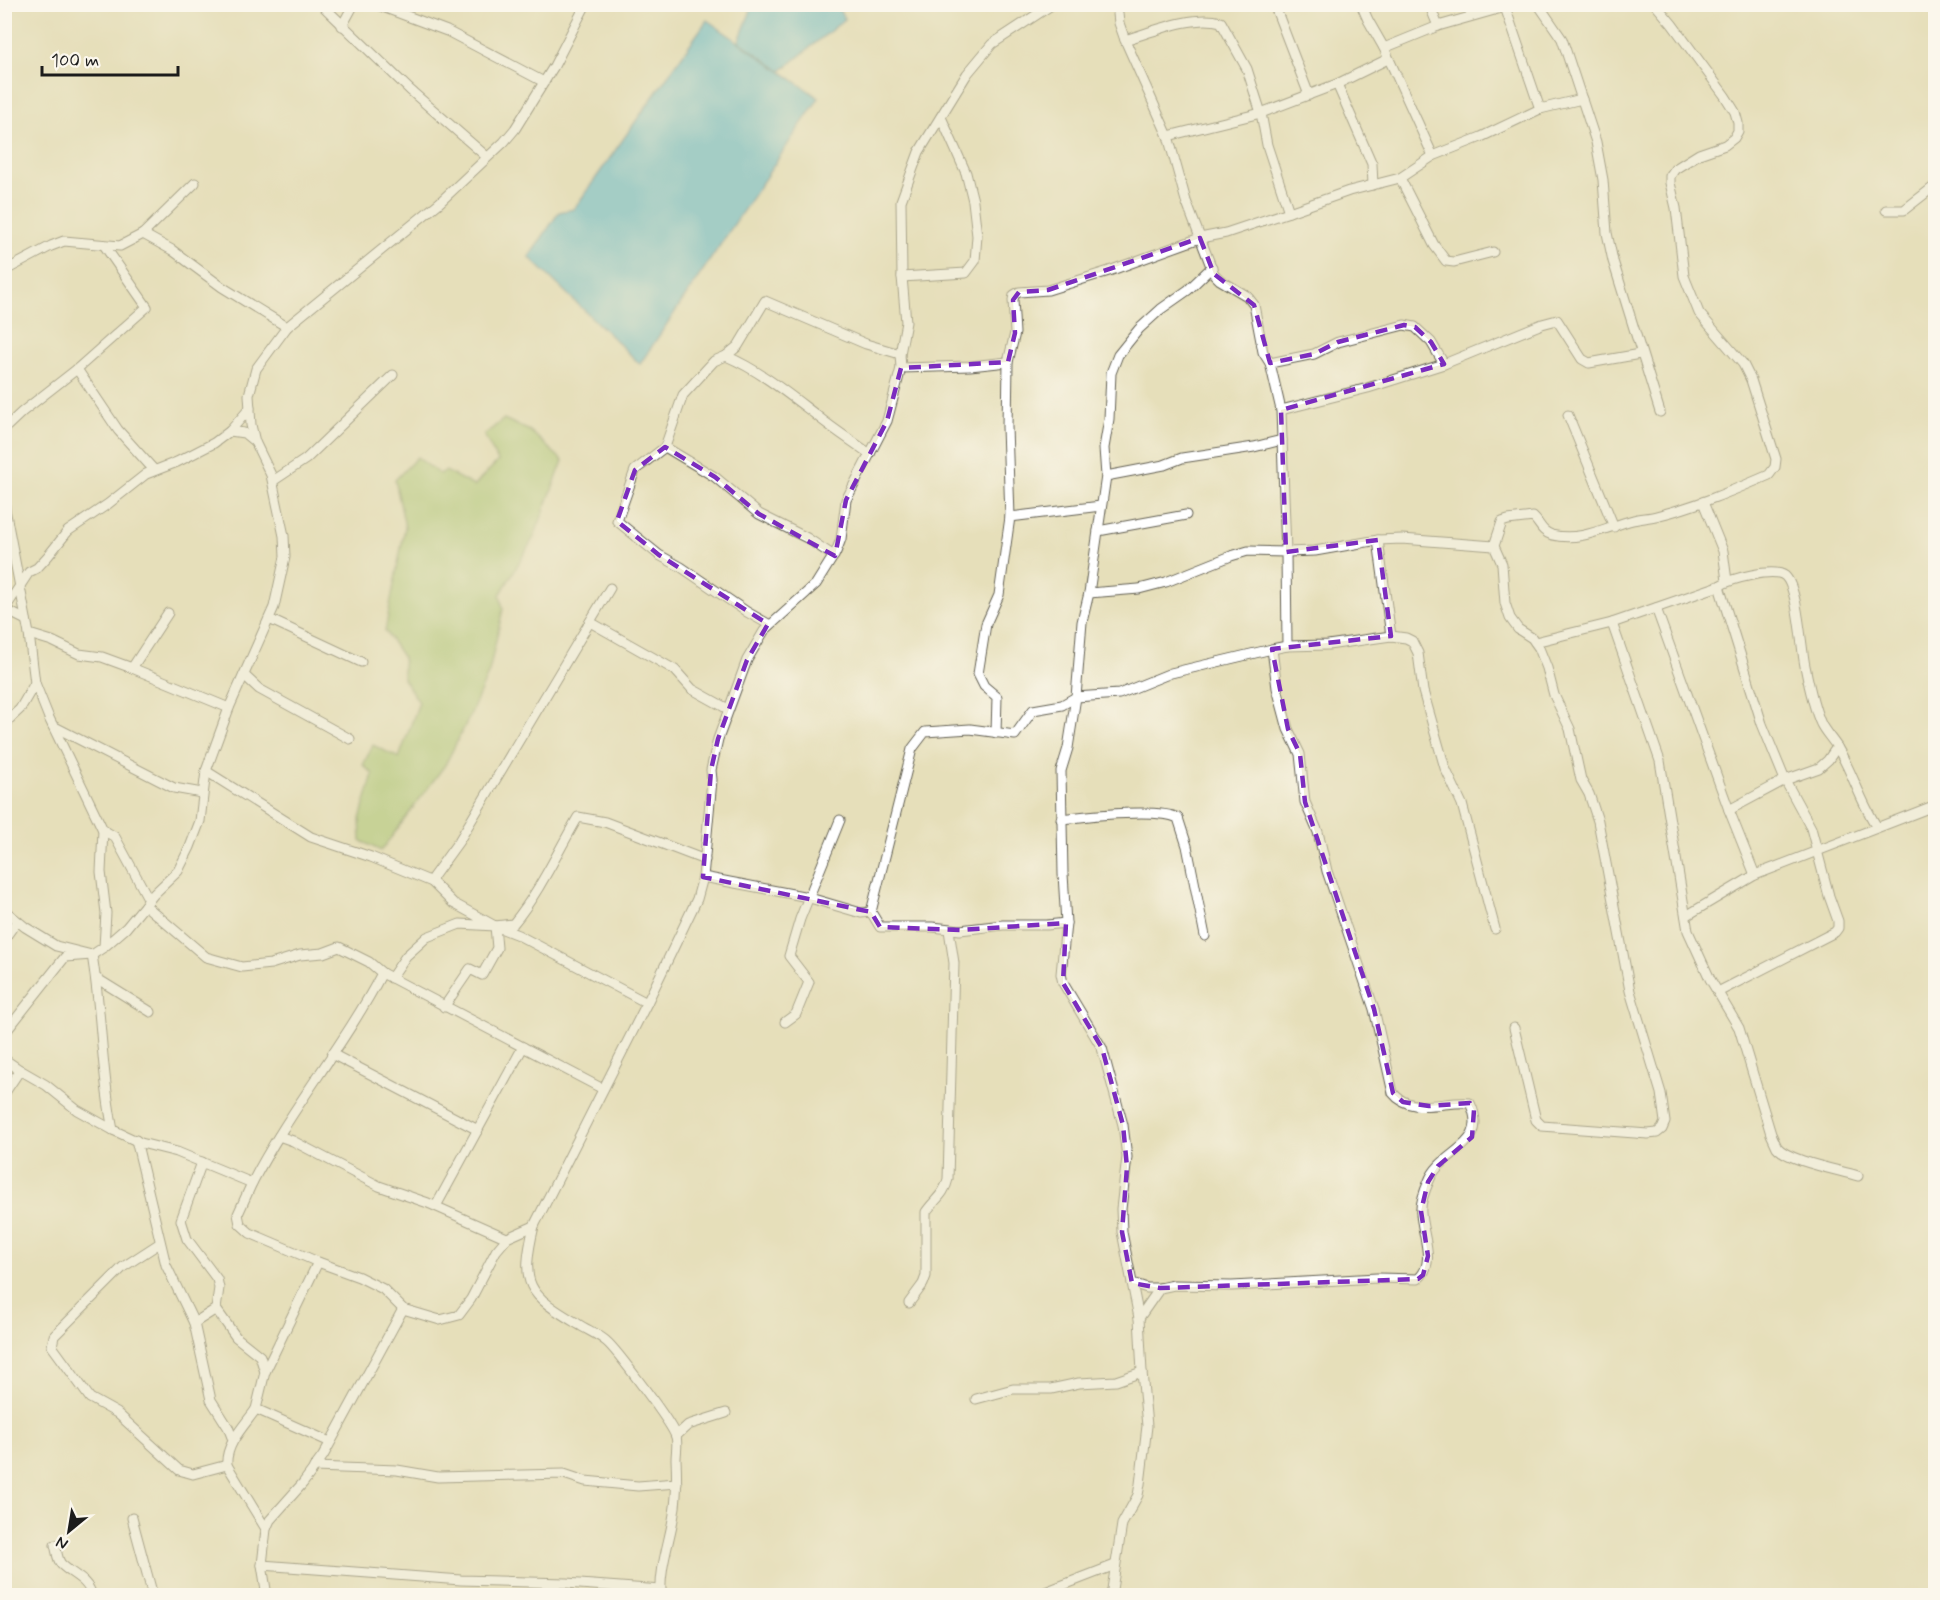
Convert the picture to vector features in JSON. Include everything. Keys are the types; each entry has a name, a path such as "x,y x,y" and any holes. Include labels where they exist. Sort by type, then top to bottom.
{"street":[{"path":"321,4 410,90 488,157"},
{"path":"342,26 354,4"},
{"path":"375,4 447,31 544,82"},
{"path":"4,1034 65,957 92,956 126,928 147,902 178,871 200,822 206,771 229,708 269,619 281,581 285,557 284,536 273,481 255,442 251,425 249,395 256,369 287,327 439,202 515,129 544,82 586,4"},
{"path":"262,1564 461,1580 566,1583 661,1593 675,1513 676,1436 630,1370 606,1341 550,1308 539,1298 530,1283 526,1256 534,1226 697,899 705,860 711,770 728,710 747,660 764,631 816,584 834,556 842,539 846,500 887,421 901,368 900,354 906,322 902,277 901,201 919,152 968,74 992,44 1053,4"},
{"path":"1117,4 1119,23 1125,40 1168,136 1186,201 1214,274 1247,296 1254,305 1263,352 1270,363 1281,410 1287,646"},
{"path":"1274,4 1309,95"},
{"path":"1361,4 1384,48 1433,156"},
{"path":"1429,4 1438,26"},
{"path":"1538,4 1562,39 1596,142 1603,180 1607,232 1613,261 1640,354 1660,412"},
{"path":"1514,1028 1536,1120 1542,1125 1648,1134 1657,1133 1662,1129 1665,1122 1661,1093 1630,991 1598,821 1581,780 1570,729 1554,696 1547,668 1532,638 1518,629 1510,618 1505,603 1502,564 1494,546 1502,522 1533,517 1544,531 1551,535 1570,537 1598,533 1632,520 1656,516 1702,502 1769,475 1775,467 1776,459 1751,380 1743,364 1699,313 1684,276 1676,208 1670,183 1670,176 1675,170 1699,154 1725,145 1734,138 1738,131 1735,112 1691,49 1655,4"},
{"path":"1384,48 1438,26 1507,6 1540,109"},
{"path":"1125,40 1186,22 1214,20 1221,22 1246,69 1289,212"},
{"path":"1168,136 1261,113 1337,84 1388,59"},
{"path":"1337,84 1372,164 1373,185"},
{"path":"996,733 997,696 984,686 978,674 986,624 999,595 1010,516 1007,426 1008,362 1015,333 1014,295 1019,292 1048,290 1200,238 1289,212 1349,190 1400,178 1433,156 1481,137 1540,109 1582,99"},
{"path":"902,277 966,273 975,261 977,236 973,201 966,173 941,117"},
{"path":"1400,178 1434,245 1446,261 1454,262 1493,252"},
{"path":"4,271 51,246 64,242 120,246 143,234 195,183"},
{"path":"1886,210 1904,210 1935,185"},
{"path":"143,234 172,250 222,287 287,327"},
{"path":"4,429 147,307 104,245"},
{"path":"1111,1596 1122,1524 1138,1495 1146,1448 1147,1426 1139,1318 1122,1233 1121,1209 1127,1167 1123,1125 1102,1048 1063,983 1060,974 1066,923 1061,771 1068,748 1077,697 1082,622 1089,593 1106,476 1104,448 1109,419 1111,373 1118,355 1147,320 1188,290 1212,267"},
{"path":"770,626 659,555 617,521 635,470 665,447 683,395 714,361 726,356 738,346 765,301 866,344 900,354"},
{"path":"1281,410 1368,388 1444,364 1557,320 1582,360 1589,363 1640,354"},
{"path":"1270,363 1314,354 1338,342 1404,325 1415,327 1431,342 1444,364"},
{"path":"726,356 744,364 786,391 870,454"},
{"path":"901,368 970,366 1008,362"},
{"path":"77,369 118,430 154,470"},
{"path":"273,481 306,459 393,375"},
{"path":"26,620 5,610 29,572 37,568 68,531 108,504 146,474 177,462 214,443 230,431 250,408"},
{"path":"1568,415 1614,528"},
{"path":"230,431 244,433 255,442"},
{"path":"1106,476 1164,465 1182,458 1254,447 1282,440"},
{"path":"665,447 715,477 759,514 807,538 834,556"},
{"path":"4,493 5,509 29,634 35,683 103,830 101,872 106,913 104,947"},
{"path":"1702,502 1723,551 1723,583 1762,724 1785,780 1811,828 1816,852 1839,921 1835,932 1718,992"},
{"path":"1010,516 1101,506"},
{"path":"1098,531 1186,515"},
{"path":"1089,593 1139,589 1166,582 1248,551 1315,550 1378,540 1402,539 1494,546"},
{"path":"1378,540 1391,636"},
{"path":"1534,642 1612,623 1723,583 1770,573 1782,574 1787,578 1797,608 1805,667 1821,723 1850,770 1864,807 1877,827"},
{"path":"432,882 433,877 459,841 610,588"},
{"path":"1656,608 1755,876"},
{"path":"132,668 168,614"},
{"path":"269,619 360,662"},
{"path":"590,622 675,670 692,689 728,710"},
{"path":"1612,623 1660,761 1688,931 1718,992 1739,1028 1771,1134 1778,1148 1810,1164 1858,1176"},
{"path":"29,634 52,641 79,654 102,657 132,668 229,708"},
{"path":"1066,923 1047,926 1003,925 949,930 932,927 880,927 871,912 912,749 925,732 970,729 1015,735 1033,710 1062,705 1077,697 1119,694 1171,673 1287,646 1328,645 1391,636 1412,641 1418,652 1423,690 1445,768 1462,804 1495,929"},
{"path":"1132,1283 1147,1288 1160,1288 1174,1285 1232,1286 1377,1278 1418,1279 1423,1275 1428,1256 1420,1211 1428,1182 1438,1166 1472,1137 1476,1121 1470,1102 1429,1106 1403,1102 1393,1093 1374,1009 1326,872 1318,832 1305,802 1300,754 1288,729 1277,688 1272,649"},
{"path":"244,675 259,689 350,739"},
{"path":"4,724 20,709 35,683"},
{"path":"53,726 174,789 202,793"},
{"path":"1729,810 1785,780 1819,768 1837,747"},
{"path":"206,771 311,837 371,857 432,882 453,903 647,1003"},
{"path":"1686,916 1755,876 1935,805"},
{"path":"1061,819 1155,813 1178,818 1187,846 1205,936"},
{"path":"534,1226 507,1238 496,1251 471,1299 459,1315 440,1320 403,1309 383,1289 359,1277 250,1233 240,1224 238,1214 252,1183 279,1136 386,975 427,937 460,924 495,926 513,924 543,882 579,817 605,822 705,860"},
{"path":"785,1022 796,1014 809,982 789,956 800,918 840,820"},
{"path":"103,830 115,837 147,902 206,957 242,967 271,964 300,956 323,953 339,947 369,962 386,975 444,1007 603,1089"},
{"path":"703,877 810,898 861,913 871,912"},
{"path":"4,910 56,946 92,956"},
{"path":"4,939 17,921"},
{"path":"444,1007 470,969 482,975 497,948 495,926"},
{"path":"909,1303 926,1276 926,1212 942,1195 948,1179 954,963 949,930"},
{"path":"92,956 105,1062 104,1079 112,1130"},
{"path":"96,978 151,1012"},
{"path":"436,1206 523,1047"},
{"path":"332,1054 478,1130"},
{"path":"4,1059 46,1085 77,1110 112,1130 177,1152 252,1183"},
{"path":"4,1094 20,1070"},
{"path":"279,1136 379,1186 436,1206 507,1238"},
{"path":"136,1140 166,1265 194,1323 211,1400 234,1440"},
{"path":"202,1162 182,1220 187,1239 217,1279 219,1288 216,1309 236,1337 260,1356 265,1372"},
{"path":"160,1243 123,1267 93,1295 54,1336 52,1346 90,1398 124,1418 180,1470 193,1474 227,1465"},
{"path":"266,1529 227,1465 226,1457 234,1440 256,1408 265,1372 318,1262"},
{"path":"1139,1318 1160,1288"},
{"path":"194,1323 216,1309"},
{"path":"267,1596 262,1564 266,1529 270,1520 314,1467 330,1442 403,1309"},
{"path":"976,1399 1013,1389 1051,1389 1079,1383 1116,1381 1142,1372"},
{"path":"256,1408 330,1442"},
{"path":"676,1436 688,1425 726,1413"},
{"path":"314,1467 387,1470 438,1477 564,1474 585,1481 638,1486 677,1483"},
{"path":"132,1518 153,1596"},
{"path":"56,1545 57,1557 61,1564 83,1581 90,1589 92,1596"},
{"path":"1035,1596 1115,1565"}],"highlighted area":[{"path":"1200,238 1214,274 1254,305 1270,363 1314,354 1338,342 1404,325 1415,327 1431,342 1444,364 1281,410 1286,552 1378,540 1391,636 1272,649 1288,729 1300,754 1305,802 1374,1009 1393,1093 1403,1102 1429,1106 1470,1103 1474,1110 1472,1137 1438,1166 1428,1182 1421,1211 1428,1256 1423,1275 1418,1279 1160,1288 1132,1283 1122,1232 1127,1167 1123,1125 1102,1048 1063,983 1066,923 960,930 880,927 871,912 703,877 711,770 718,739 747,660 768,624 659,555 617,521 635,470 665,447 715,477 759,514 835,556 846,500 887,421 901,368 1008,362 1015,333 1013,300 1019,292 1048,290"}],"green space":[{"path":"504,419 530,431 563,461 534,537 500,595 503,609 489,672 468,720 445,765 381,851 361,841 360,819 373,774 363,765 373,745 399,758 419,702 403,679 403,658 385,631 405,527 395,480 417,457 439,474 446,471 474,486 498,461 484,435"}],"water":[{"path":"753,5 836,5 845,19 781,71 739,41"},
{"path":"707,20 819,98 640,364 529,257 559,212 574,209"}]}
